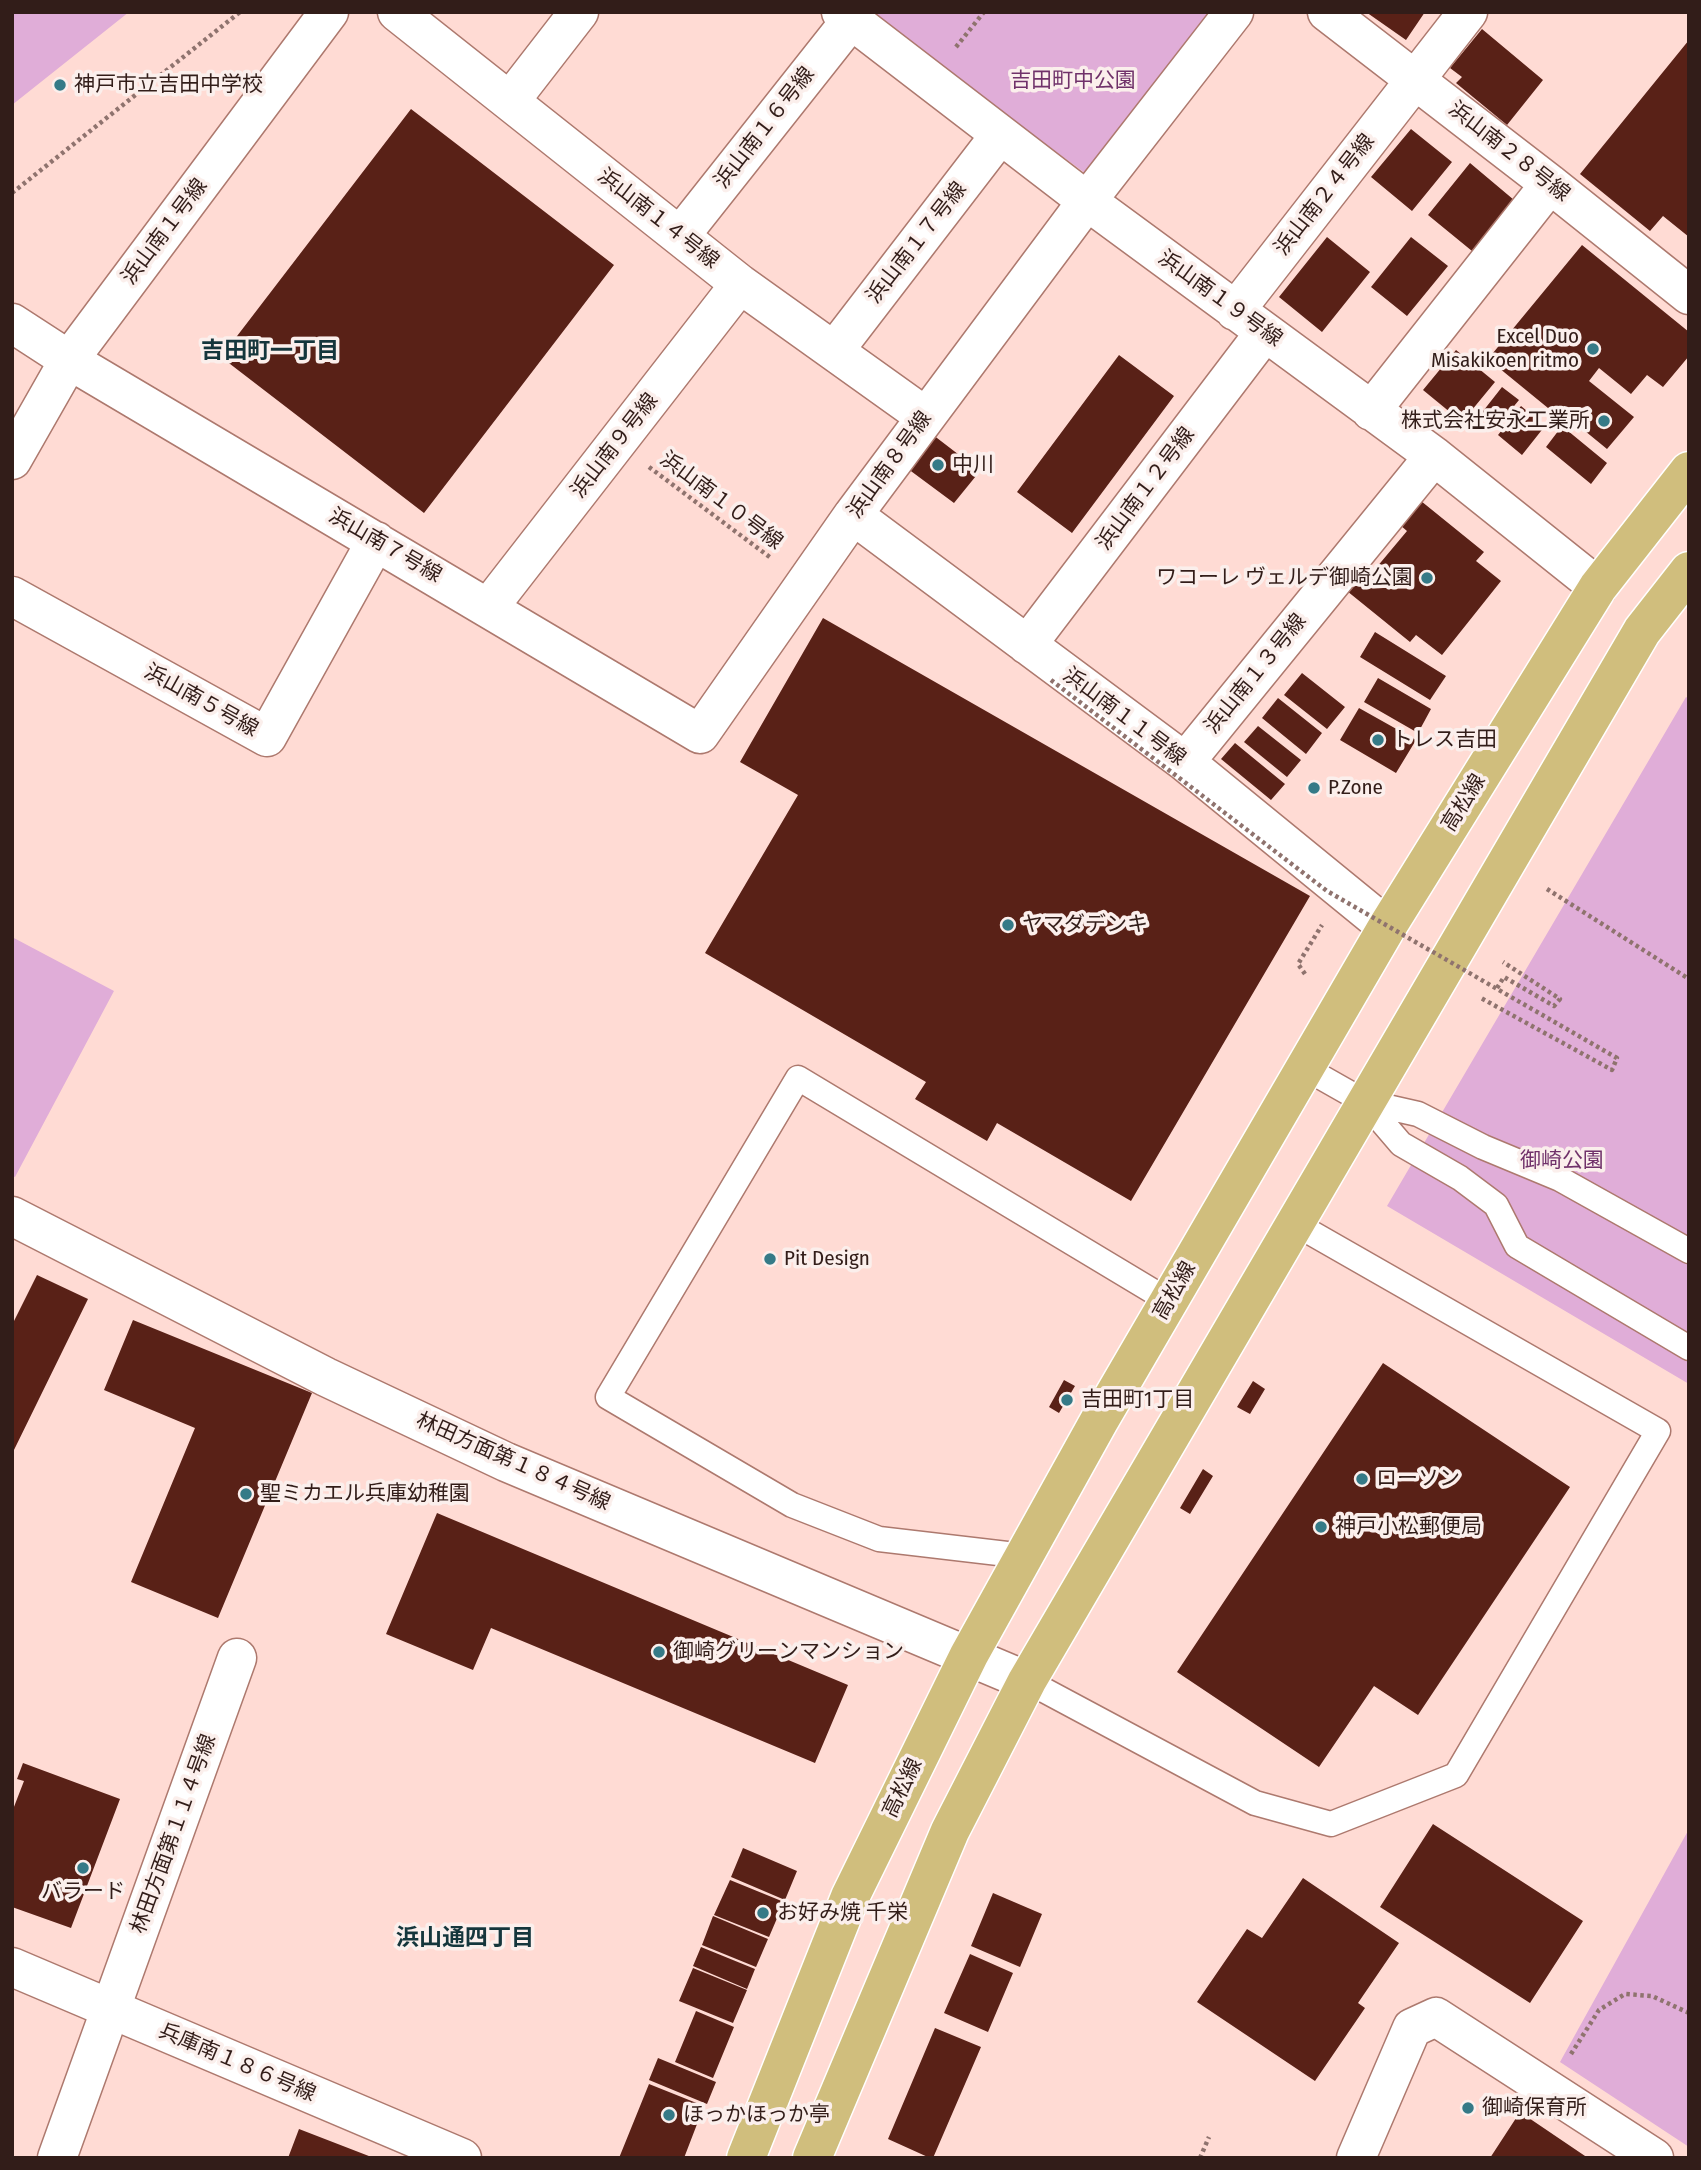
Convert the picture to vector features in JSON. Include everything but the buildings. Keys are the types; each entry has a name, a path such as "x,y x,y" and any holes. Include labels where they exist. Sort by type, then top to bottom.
{"main road":[{"name":"高松線","path":"746,2158 850,1897 969,1655 1024,1556 1387,927 1598,587 1689,471"},
{"path":"812,2158 950,1831 1027,1681 1642,631 1689,571"}],"street":[{"name":"浜山南１号線","path":"12,460 69,360 329,12"},
{"name":"浜山南１４号線","path":"397,12 740,284 926,417"},
{"path":"510,101 579,12"},
{"name":"浜山南８号線","path":"700,734 853,515 1087,201 1234,12"},
{"name":"浜山南２８号線","path":"1327,12 1689,295"},
{"name":"浜山南２４号線","path":"1250,321 1415,80 1468,12"},
{"name":"浜山南１９号線","path":"846,16 1087,201 1434,456 1598,587"},
{"name":"浜山南１６号線","path":"680,236 846,16"},
{"name":"浜山南１７号線","path":"834,351 1000,135"},
{"path":"1371,411 1550,184"},
{"name":"浜山南９号線","path":"489,607 740,284"},
{"name":"浜山南１２号線","path":"1027,645 1250,321"},
{"name":"浜山南７号線","path":"12,323 69,360 700,734"},
{"name":"浜山南１３号線","path":"1185,762 1434,456"},
{"name":"浜山南１１号線","path":"853,515 1185,762 1387,927"},
{"name":"浜山南５号線","path":"12,596 267,737 376,541"},
{"name":"林田方面第１８４号線","path":"12,1216 326,1377 506,1462 1027,1681"},
{"name":"林田方面第１１４号線","path":"57,2158 237,1658"},
{"name":"兵庫南１８６号線","path":"12,1967 462,2158"},
{"path":"1356,2158 1412,2028 1436,2017 1654,2158"}],"lane":[{"path":"1306,1068 1365,1102 1419,1114 1483,1147 1560,1179 1689,1251"},
{"path":"1024,1556 879,1539 792,1505 608,1397 798,1079 1169,1301"},
{"path":"1365,1102 1401,1144 1460,1178 1496,1205 1517,1246 1689,1348"},
{"path":"1027,1681 1255,1803 1331,1824 1444,1780 1456,1774 1658,1431 1294,1223"}],"path":[{"path":"12,193 240,12"},
{"name":"浜山南１０号線","path":"617,443 805,583"},
{"path":"1051,680 1339,897 1617,1058 1612,1070 1481,998"},
{"path":"1547,889 1689,979"},
{"path":"1332,908 1339,897"},
{"path":"1305,974 1298,964 1325,920"},
{"path":"1497,988 1504,977 1555,1006 1560,999 1503,962"},
{"path":"1549,2090 1599,2010 1625,1994 1652,1996 1689,2013"},
{"path":"1200,2158 1209,2137"}],"green space":[{"path":"12,12 129,12 12,105"},
{"name":"吉田町中公園","path":"866,12 1210,12 1089,176"},
{"name":"御崎公園","path":"1686,697 1689,699 1689,1384 1387,1206"},
{"path":"12,937 114,991 15,1177 12,1176"},
{"path":"1689,1829 1689,2147 1560,2062"}],"place":[{"name":"神戸市立吉田中学校","path":"60,85"},
{"name":"Excel Duo Misakikoen ritmo","path":"1593,349"},
{"name":"株式会社安永工業所","path":"1604,421"},
{"name":"中川","path":"938,465"},
{"name":"ワコーレ ヴェルデ御崎公園","path":"1427,578"},
{"name":"トレス吉田","path":"1378,740"},
{"name":"P.Zone","path":"1314,788"},
{"name":"ヤマダデンキ","path":"1008,925"},
{"name":"Pit Design","path":"770,1259"},
{"name":"吉田町1丁目","path":"1067,1400"},
{"name":"ローソン","path":"1362,1479"},
{"name":"聖ミカエル兵庫幼稚園","path":"246,1494"},
{"name":"神戸小松郵便局","path":"1321,1527"},
{"name":"御崎グリーンマンション","path":"659,1652"},
{"name":"バラード","path":"83,1868"},
{"name":"お好み焼 千栄","path":"763,1913"},
{"name":"御崎保育所","path":"1468,2108"},
{"name":"ほっかほっか亭","path":"669,2115"}],"district":[{"name":"吉田町一丁目","path":"270,352"},
{"name":"浜山通四丁目","path":"465,1939"}]}
